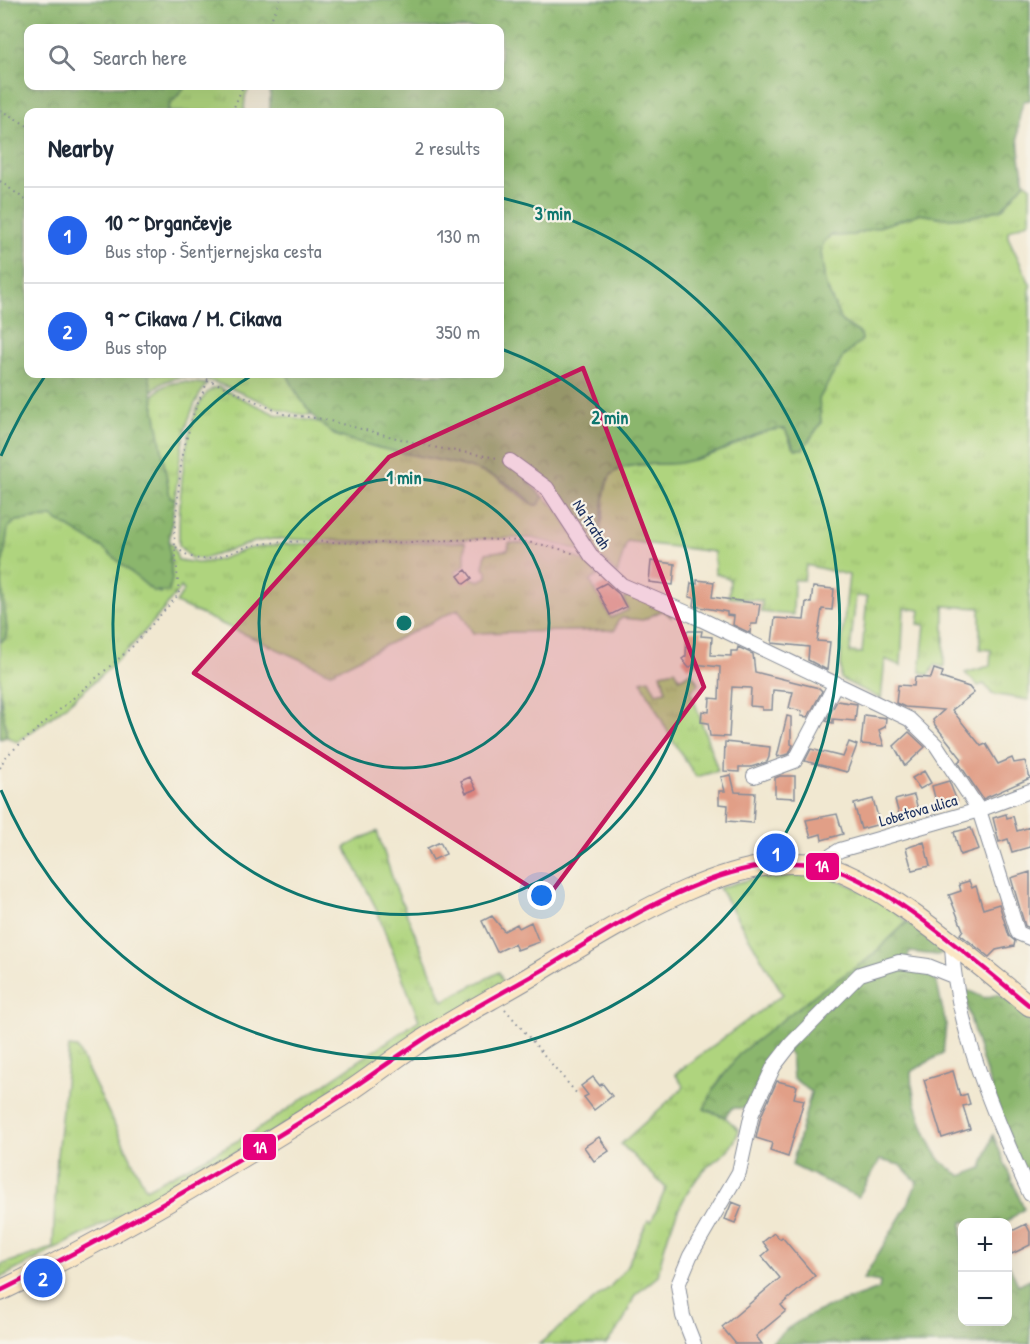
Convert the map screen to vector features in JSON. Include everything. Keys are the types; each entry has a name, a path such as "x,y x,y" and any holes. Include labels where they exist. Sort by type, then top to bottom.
{"main road":[{"path":"0,1292 166,1202 348,1092 417,1043 619,925 694,888 752,869 777,865 816,865 837,870 883,895 1030,1006"}],"street":[{"name":"Na tratah","path":"510,461 547,488 592,557 622,585 836,683 909,720 936,745 979,810 1018,933 1030,938"},
{"path":"754,776 795,761 836,683"},
{"name":"Lobetova ulica","path":"816,865 840,850 979,810 1030,791"},
{"path":"952,945 953,976 979,1065 1012,1155 1030,1194"},
{"path":"694,1344 683,1316 678,1285 690,1256 739,1172 752,1113 774,1066 791,1044 860,974 899,962 928,966 953,976"}],"path":[{"path":"269,24 280,0"},
{"path":"234,108 241,90"},
{"path":"0,110 24,124"},
{"path":"0,181 24,199"},
{"path":"203,378 283,414 322,419 432,447 510,461"},
{"path":"0,768 5,757 131,648 179,594 174,535 182,455 194,412 210,378"},
{"path":"176,547 186,557 199,560 224,556 258,544 283,542 375,543 523,539 550,544 592,557"},
{"path":"497,997 578,1095"}],"highlighted area":[{"path":"583,368 704,687 547,898 194,673 389,457"}],"green space":[{"path":"0,0 1030,0 1030,100 1024,101 1018,131 1019,152 1025,182 1002,209 970,217 946,218 919,214 853,235 830,236 823,243 821,252 825,283 841,321 861,334 862,340 843,357 819,399 821,423 803,449 795,449 785,429 767,431 690,461 635,465 618,470 612,474 606,487 599,542 590,546 550,484 528,482 543,496 539,505 534,505 517,490 498,478 477,470 386,450 338,436 319,423 289,378 504,378 504,108 270,108 270,90 504,90 504,24 24,24 24,90 183,90 168,108 24,108 24,378 150,378 170,497 175,498 169,544 172,579 169,592 153,591 103,548 52,517 16,521 8,528 1,575 7,630 5,639 0,642"},
{"path":"183,90 248,90 244,108 168,107"},
{"path":"1025,182 1030,186 1030,221 1008,231 1008,237 1030,284 1029,700 992,694 984,684 978,686 965,673 990,666 991,650 980,649 980,608 944,606 944,667 935,665 929,675 920,672 925,625 918,624 920,610 904,608 901,666 885,659 881,699 841,679 841,648 849,575 806,565 804,580 794,580 793,615 761,612 762,601 729,597 730,579 715,573 714,552 627,541 617,574 590,546 600,528 607,482 613,473 620,469 628,466 673,463 712,455 767,431 785,429 792,446 809,441 821,423 819,399 843,357 862,340 861,334 841,321 825,283 821,252 823,243 830,236 853,235 919,214 946,218 970,217 1002,209","holes":["856,596 867,597 862,653 850,652"]},
{"path":"149,378 181,378 167,381 151,393"},
{"path":"193,378 289,378 313,415 294,413 272,406 206,380"},
{"path":"183,382 207,384 187,424 175,498 170,498 152,398 158,390 165,386"},
{"path":"218,387 275,414 319,422 334,435 379,448 466,466 497,478 534,505 539,505 543,496 558,510 583,551 532,538 366,541 273,539 254,542 203,559 191,558 179,546 181,484 185,458 197,410 206,395"},
{"path":"52,517 103,548 153,591 161,593 169,544 172,543 178,560 198,563 218,560 247,549 283,544 465,542 465,565 455,572 463,583 469,577 479,581 487,577 487,571 483,567 486,553 508,550 509,543 521,543 558,549 580,559 590,567 598,576 590,581 611,618 628,610 624,599 635,593 670,609 671,617 663,610 643,620 622,618 617,622 615,630 473,633 458,609 330,673 176,603 184,590 181,587 145,631 105,671 40,726 17,742 7,737 0,693 0,642 5,639 7,630 1,575 8,528 16,521"},
{"path":"675,670 680,679 691,672 699,684 691,691 718,771 696,777 674,743 641,681 649,679 656,693 666,691 661,673"},
{"path":"0,693 7,737 0,739"},
{"path":"377,831 395,886 443,1001 499,972 503,983 281,1127 189,1179 0,1278 0,1265 53,1248 57,1155 69,1047 77,1048 146,1189 254,1132 419,1020 375,906 345,847"},
{"path":"793,872 825,877 854,887 881,902 907,922 868,959 817,993 740,1053 715,1087 704,1109 725,1117 739,1130 726,1152 703,1170 690,1188 672,1224 658,1276 635,1295 622,1324 606,1344 539,1344 610,1287 626,1268 666,1188 621,1144 684,1087 675,1074 783,994 719,888 769,874"},
{"path":"907,922 943,945 944,952 937,955 909,952 906,964 934,970 946,1025 943,1053 911,1072 916,1104 934,1150 941,1161 961,1176 982,1168 993,1135 1024,1209 1012,1218 958,1218 958,1326 1012,1326 1012,1271 1018,1285 1030,1279 1030,1344 770,1344 807,1317 835,1304 879,1289 880,1282 863,1279 908,1204 917,1182 900,1165 880,1160 858,1197 792,1165 811,1092 793,1078 791,1055 782,1047 770,1060 749,1108 732,1108 725,1117 704,1109 715,1087 740,1053 817,993 868,959"},
{"path":"969,991 985,998 998,994 1011,1000 1030,1014 1030,1187 984,1067 964,992"}],"building":[{"path":"651,561 675,564 673,585 649,582"},
{"path":"466,570 472,578 464,584 458,576"},
{"path":"697,580 714,582 712,597 760,604 757,624 751,624 750,633 733,625 734,616 727,615 727,612 694,606 695,598 689,597 691,583 697,584"},
{"path":"606,583 619,594 626,607 610,615 596,588"},
{"path":"813,587 834,589 832,610 822,609 817,641 830,642 827,670 808,660 809,647 772,643 775,618 804,620 806,602 811,603"},
{"path":"687,631 702,631 701,636 712,637 711,655 731,656 731,651 737,651 738,647 753,654 755,672 819,688 822,691 808,717 801,716 802,711 789,708 793,692 773,690 772,710 762,710 762,707 750,706 751,688 732,687 729,737 710,736 708,723 701,722 702,711 709,712 710,698 719,699 720,667 694,664 689,668 682,659 686,656"},
{"path":"934,669 943,672 941,678 969,687 974,693 952,710 981,746 986,744 998,764 1012,758 1014,763 1025,761 1030,778 983,799 958,762 962,759 935,725 933,720 944,710 905,707 896,703 898,685 914,686 915,677 931,678"},
{"path":"837,701 857,704 855,721 833,719 833,723 826,721"},
{"path":"864,715 886,718 885,727 879,730 884,746 861,744"},
{"path":"787,716 791,717 791,744 793,745 789,754 777,757"},
{"path":"909,732 925,747 905,766 894,746"},
{"path":"725,742 770,747 767,762 751,767 739,767 739,772 724,771"},
{"path":"849,742 857,745 847,772 805,761 811,749 843,757"},
{"path":"924,771 931,783 920,789 912,778"},
{"path":"731,775 735,792 755,793 753,823 727,821 728,805 719,804 719,791 725,791 721,777"},
{"path":"795,776 795,798 775,797 775,778"},
{"path":"470,777 476,789 466,793 461,781"},
{"path":"949,781 957,801 938,810 932,786"},
{"path":"914,795 919,813 900,818 895,800"},
{"path":"873,799 880,824 861,829 854,804"},
{"path":"837,814 843,834 822,840 821,834 811,837 806,820"},
{"path":"1006,814 1007,818 1013,816 1017,831 1030,827 1030,847 1012,852 1008,839 999,842 993,818"},
{"path":"971,828 979,849 960,855 954,832"},
{"path":"440,842 446,854 433,860 427,848"},
{"path":"924,842 930,866 912,870 906,848"},
{"path":"1030,872 1030,928 1025,926 1011,878"},
{"path":"969,881 972,888 976,886 983,909 999,904 1009,936 1015,941 1014,946 996,950 989,957 960,934 963,930 949,895 961,891 959,884"},
{"path":"492,916 504,931 517,924 519,928 531,922 539,942 517,950 514,944 497,952 482,921"},
{"path":"953,1071 960,1096 967,1094 970,1104 963,1106 970,1129 942,1138 924,1080"},
{"path":"593,1077 600,1086 602,1083 612,1096 594,1110 584,1097 588,1095 581,1086"},
{"path":"777,1081 797,1086 794,1098 804,1100 788,1157 770,1151 772,1143 756,1138 761,1116"},
{"path":"599,1137 609,1151 594,1161 584,1147"},
{"path":"732,1202 742,1206 735,1223 725,1219"},
{"path":"1026,1224 1030,1232 1030,1245 1012,1254 1012,1231"},
{"path":"774,1233 780,1239 782,1237 815,1276 781,1305 786,1311 756,1336 762,1344 736,1344 722,1327 780,1278 762,1256 769,1250 763,1242"}],"transit line":[{"name":"1A","path":"0,1291 117,1230 232,1164 323,1108 444,1026 639,912 711,879 747,869 783,863 818,865 871,886 929,924 1030,1006"}],"place":[{"name":"10 ~ Drgančevje","path":"776,853"},
{"name":"9 ~ Cikava / M. Cikava","path":"43,1278"}]}
